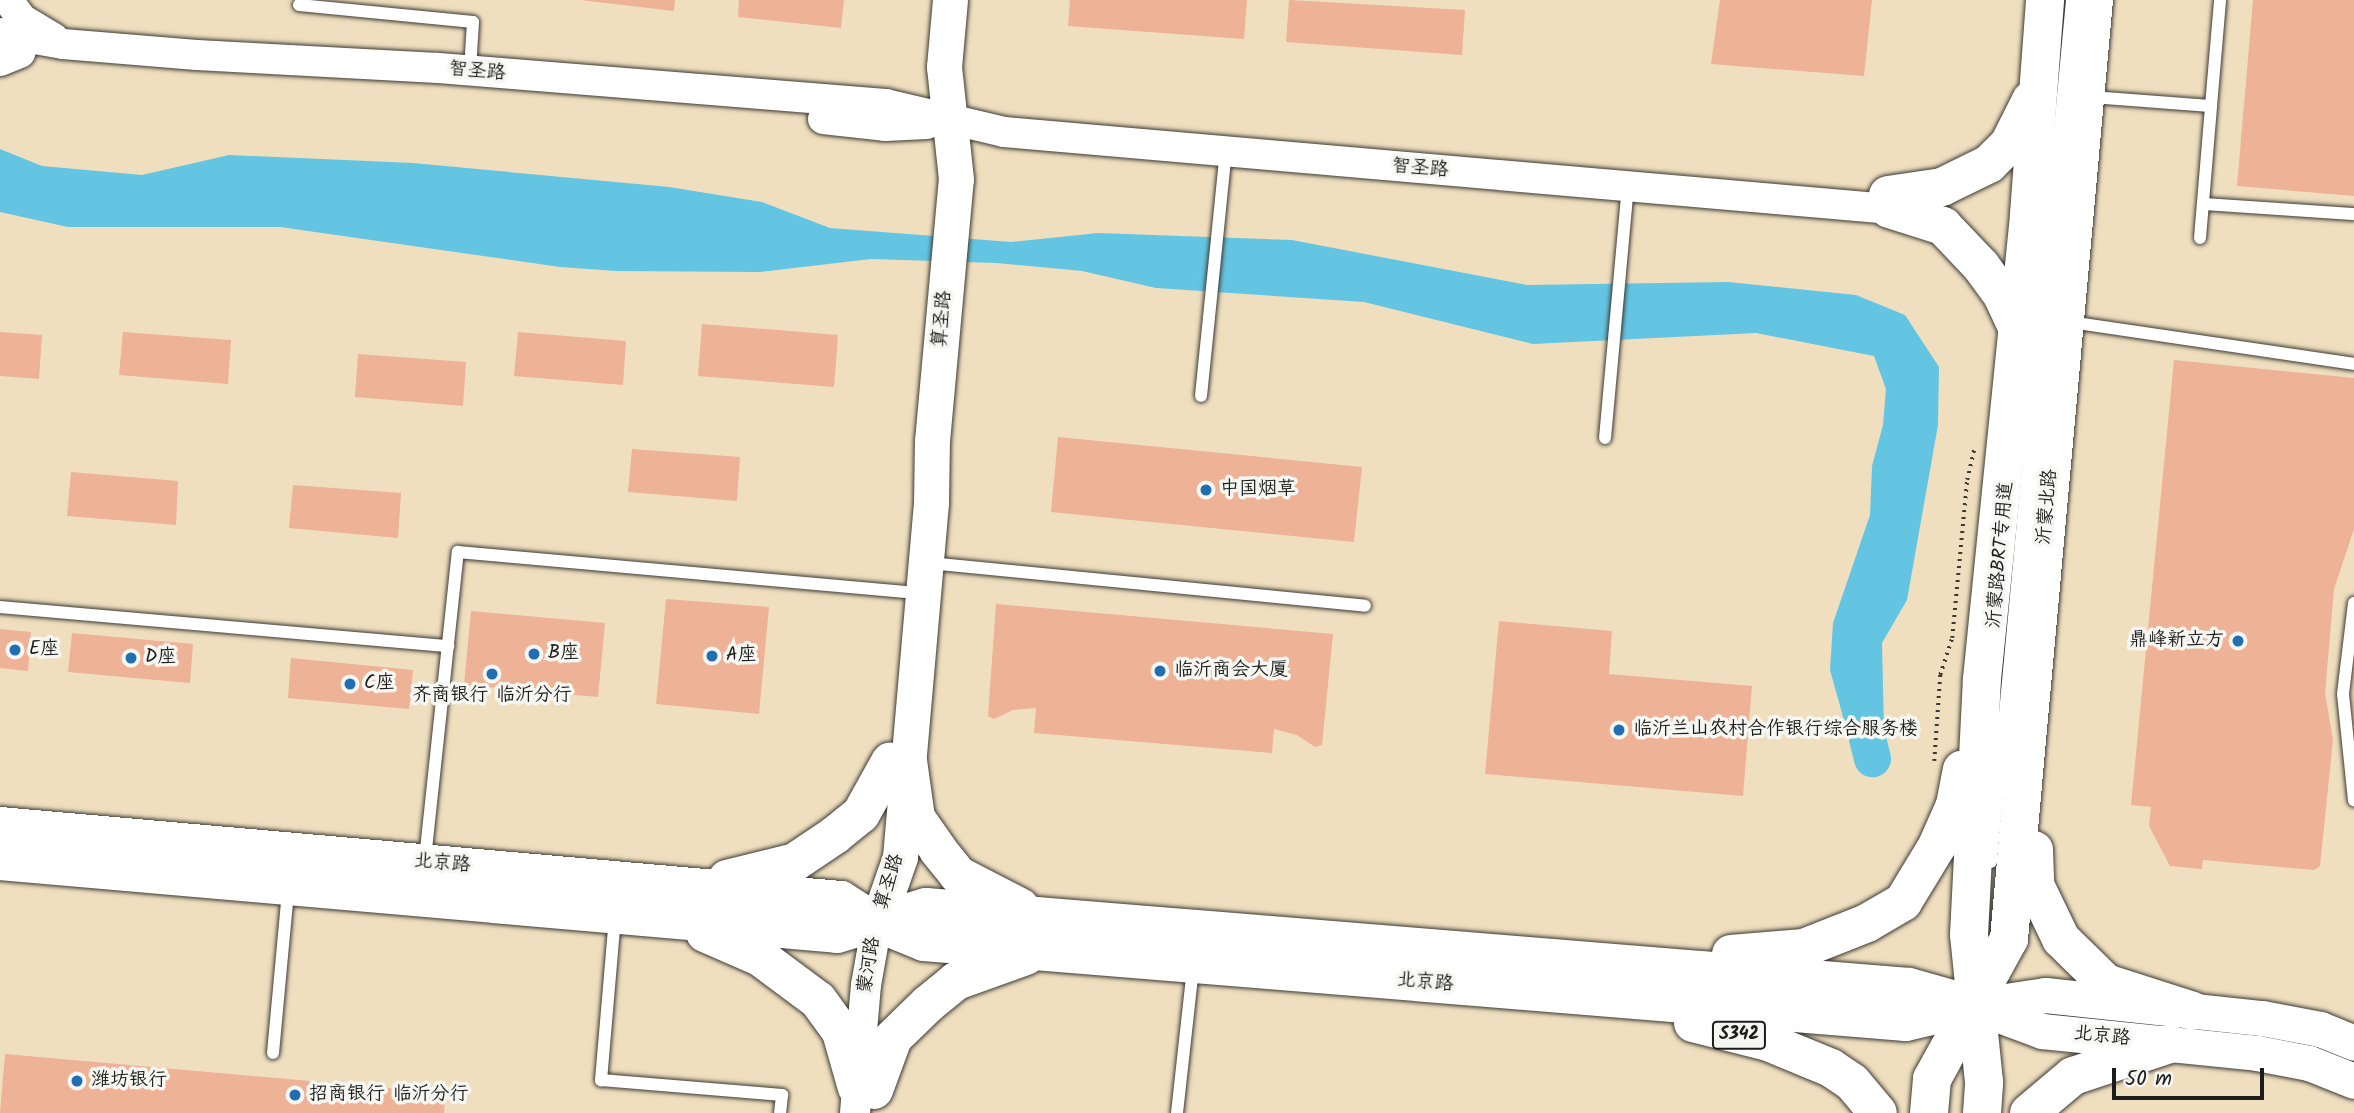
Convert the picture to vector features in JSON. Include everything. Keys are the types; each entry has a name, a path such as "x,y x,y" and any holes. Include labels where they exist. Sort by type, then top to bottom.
{"main road":[{"name":"算圣路","path":"950,0 944,67 951,123"},
{"name":"算圣路","path":"899,762 905,592 943,217 937,176 963,69 968,0"},
{"path":"1982,1113 1984,1082 1969,935 1982,679 2018,329 2045,0"},
{"name":"沂蒙北路","path":"1929,1113 1932,1079 1975,1006 2009,939 2094,0"},
{"path":"1889,202 1942,187 1989,164 2009,144 2038,86"},
{"path":"1889,202 1943,226 1982,266 2003,295 2018,329"},
{"name":"算圣路","path":"877,923 926,563 937,282"},
{"path":"1615,963 1804,948 1867,923 1902,902 1918,882 1955,805 1982,679"},
{"path":"2031,712 2035,885 2049,922 2106,983 2193,1011"},
{"path":"677,903 795,862 861,814 899,762"},
{"path":"864,1101 893,1038 928,1004 956,981 1039,934 958,875 916,818 899,762"},
{"name":"北京路","path":"0,826 425,863 677,903"},
{"name":"北京路","path":"0,861 615,915 677,903 841,900 877,923 926,907 1039,934 1194,964 1906,1022 1975,1006 2045,995 2262,1017 2320,1029 2354,1043"},
{"path":"677,903 760,957 818,1000 841,1032 864,1101"},
{"name":"北京路","path":"1039,934 1615,963 1909,987 1975,1006 2042,1031 2257,1052 2309,1063 2354,1081"},
{"name":"S342","path":"1579,995 1768,1042 1852,1082 1878,1113"},
{"path":"2029,1113 2073,1076 2170,1044"}],"street":[{"path":"8,0 22,19 63,44"},
{"name":"智圣路","path":"5,49 63,44 470,71 886,104 951,123 1004,132 1628,187 1889,202"},
{"name":"智圣路","path":"5,49 498,87 885,126 1041,120 1889,202"},
{"name":"蒙河路","path":"864,1101 866,985 877,923"}],"lane":[{"name":"沂蒙路BRT专用道","path":"1989,883 2072,0"},
{"path":"2200,238 2220,0"},
{"path":"299,5 472,22 470,71"},
{"path":"2086,97 2211,106"},
{"path":"1201,396 1226,151"},
{"path":"1605,438 1628,187"},
{"path":"2203,204 2354,214"},
{"path":"2066,321 2354,364"},
{"path":"425,863 458,552 905,592"},
{"path":"926,563 1365,606"},
{"path":"2354,603 2343,694 2354,800"},
{"path":"0,607 448,646"},
{"path":"273,1053 288,886"},
{"path":"615,915 601,1080 782,1094 780,1113"},
{"path":"1968,1113 1975,1006 1984,937"},
{"path":"1177,1113 1194,964"}],"water":[{"path":"0,149 42,166 142,175 229,155 413,163 669,187 762,202 830,228 1011,242 1098,233 1292,240 1527,285 1728,282 1856,295 1905,315 1939,367 1938,425 1907,600 1882,643 1884,729 1871,751 1854,738 1846,727 1830,670 1833,623 1870,515 1872,466 1883,425 1886,389 1874,356 1756,333 1533,344 1364,302 1156,288 1082,271 996,263 871,259 760,272 616,271 560,267 280,227 68,227 0,212"}],"building":[{"path":"580,0 675,0 674,11"},
{"path":"739,0 844,0 841,28 738,17"},
{"path":"1070,0 1247,0 1244,39 1068,26"},
{"path":"1289,0 1465,10 1462,55 1286,42"},
{"path":"1720,0 1872,0 1864,76 1711,64"},
{"path":"2253,0 2354,0 2354,196 2237,186"},
{"path":"702,324 838,335 834,387 698,376"},
{"path":"0,332 42,335 39,379 0,376"},
{"path":"123,332 231,340 228,384 119,375"},
{"path":"518,332 626,341 623,385 514,376"},
{"path":"358,354 466,362 463,406 355,397"},
{"name":"鼎峰新立方","path":"2174,360 2354,378 2354,529 2334,589 2325,693 2333,740 2320,866 2314,870 2203,860 2202,869 2170,866 2149,826 2151,807 2131,805"},
{"name":"中国烟草","path":"1058,437 1362,467 1354,542 1051,512"},
{"path":"632,449 740,457 737,501 628,492"},
{"path":"71,472 178,481 176,525 67,516"},
{"path":"293,485 401,493 398,538 289,528"},
{"name":"A座","path":"666,599 769,607 759,714 656,704"},
{"name":"临沂商会大厦","path":"996,604 1333,634 1322,745 1315,747 1297,735 1274,729 1272,753 1034,733 1036,708 1013,710 994,719 988,716"},
{"name":"B座","path":"471,611 605,623 598,697 464,685"},
{"name":"临沂兰山农村合作银行综合服务楼","path":"1499,621 1612,631 1609,674 1752,686 1743,796 1485,774"},
{"name":"E座","path":"0,629 31,632 28,671 0,668"},
{"name":"D座","path":"72,633 193,644 190,683 68,672"},
{"name":"C座","path":"291,658 413,670 409,709 288,698"},
{"path":"5,1054 445,1093 444,1113 0,1113"}],"waterway":[{"path":"1858,702 1872,758"}],"place":[{"name":"中国烟草","path":"1206,490"},
{"name":"鼎峰新立方","path":"2238,641"},
{"name":"E座","path":"15,650"},
{"name":"B座","path":"534,654"},
{"name":"A座","path":"712,656"},
{"name":"D座","path":"131,658"},
{"name":"临沂商会大厦","path":"1160,671"},
{"name":"齐商银行 临沂分行","path":"492,674"},
{"name":"C座","path":"350,684"},
{"name":"临沂兰山农村合作银行综合服务楼","path":"1619,730"},
{"name":"潍坊银行","path":"77,1081"},
{"name":"招商银行 临沂分行","path":"295,1095"}]}
